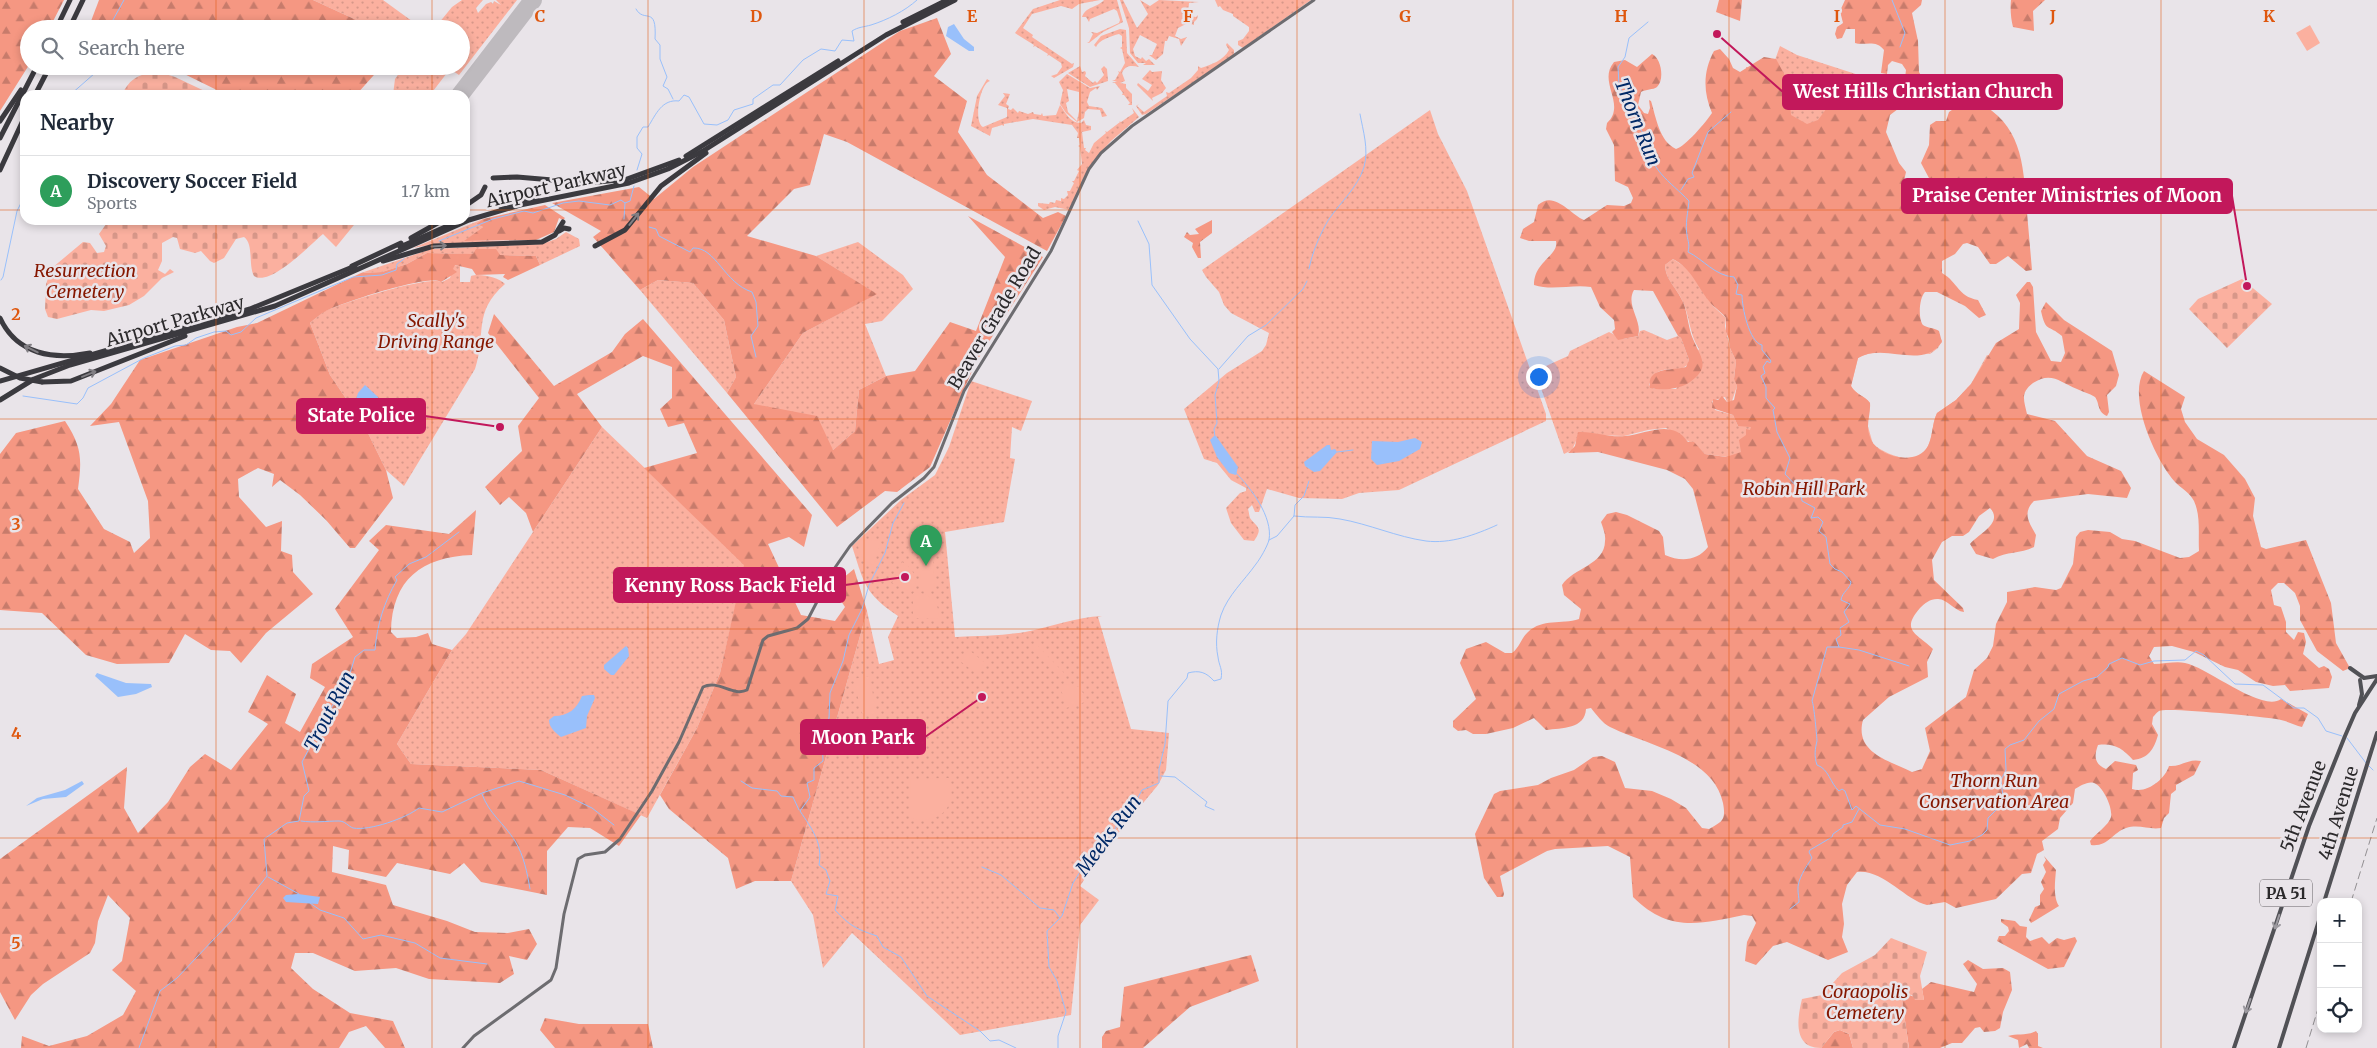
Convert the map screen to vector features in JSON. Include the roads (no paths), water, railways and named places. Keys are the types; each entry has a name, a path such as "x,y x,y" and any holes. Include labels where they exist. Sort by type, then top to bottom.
{"highway":[{"path":"60,20 70,0"},
{"path":"73,20 83,0"},
{"name":"Airport Parkway","path":"470,217 512,204 608,185 638,176 685,157 875,38 947,0"},
{"name":"Airport Parkway","path":"470,222 488,214 603,189 651,176 686,160 745,125 886,34 956,0"},
{"path":"20,90 30,75"},
{"path":"24,90 32,75"},
{"path":"38,90 46,75"},
{"path":"0,121 20,90"},
{"path":"0,138 20,98"},
{"path":"595,246 625,230 652,196 670,178 745,125"},
{"path":"0,170 20,127"},
{"path":"492,178 518,177 588,183 638,176"},
{"path":"470,203 481,195 485,187"},
{"path":"559,231 563,222"},
{"path":"305,288 416,236 435,225"},
{"name":"Airport Parkway","path":"0,382 250,309 305,288 450,225"},
{"name":"Airport Parkway","path":"0,400 34,379 70,365 257,312 462,225"},
{"path":"343,276 425,247 539,242 548,240 564,228 569,229"},
{"path":"600,253 602,243"},
{"path":"0,368 20,378 60,383 76,379 172,340 257,312"},
{"path":"0,318 16,340 30,349 46,355 83,354 164,334"}],"main road":[{"name":"Beaver Grade Road","path":"463,1048 474,1036 551,980 556,968 564,914 578,859 586,855 605,852 620,839 652,792 679,742 703,687 712,684 741,692 747,690 763,640 768,636 797,628 808,619 834,569 850,546 892,503 924,478 934,467 964,391 1048,256 1066,223 1090,169 1101,153 1132,126 1314,0"},
{"path":"2350,668 2364,678 2377,677"},
{"name":"5th Avenue","path":"2234,1048 2309,826 2355,713 2377,677"},
{"path":"2355,713 2362,694 2360,680"},
{"name":"4th Avenue","path":"2325,898 2377,733"},
{"name":"PA 51","path":"2279,1048 2317,927"}],"water":[{"path":"954,24 964,39 974,47 974,51 969,51 946,36 948,27"},
{"path":"365,385 378,397 378,401 372,405 356,399 358,393"},
{"path":"1216,436 1238,467 1236,475 1229,473 1217,457 1210,440"},
{"path":"1415,438 1422,442 1420,449 1399,461 1377,465 1371,459 1372,441 1398,442"},
{"path":"1327,445 1330,445 1331,450 1335,449 1337,452 1320,471 1314,472 1305,466 1304,462"},
{"path":"626,646 629,656 614,675 611,675 604,669 604,665"},
{"path":"97,673 126,683 151,684 152,687 136,694 118,697 95,676"},
{"path":"594,695 595,698 587,716 586,728 561,737 551,728 549,720 554,716 564,715 571,711 582,696"},
{"path":"82,781 84,784 66,797 43,799 26,806 37,798 65,790"},
{"path":"298,894 320,897 318,904 286,902 283,898 286,895"}],"waterway":[{"path":"113,20 124,0"},
{"path":"637,170 642,154 637,148 637,137 643,127 648,127 660,108 668,102 679,101 684,95 689,97 704,124 717,125 728,120 734,110 753,104 753,99 773,85 780,85 803,60 821,49 835,51 842,40 854,41 852,31 889,18 917,0"},
{"path":"1892,0 1905,33 1900,47"},
{"path":"636,9 639,13 652,18 654,22 655,39 660,45 660,59 667,77 663,86 668,89 673,99"},
{"name":"Thorn Run","path":"1648,22 1629,38 1625,57 1618,67 1619,85 1630,109 1638,115 1638,127 1649,139 1651,158 1661,174 1689,201 1686,227 1689,245 1688,252 1721,274 1734,277 1738,285 1736,294 1742,295 1745,315 1753,338 1762,345 1762,350 1771,361 1770,363 1767,361 1763,367 1765,373 1761,376 1766,387 1766,398 1775,408 1773,410 1777,432 1790,458 1785,474 1800,490 1802,501 1815,508 1811,518 1818,517 1823,522 1819,531 1826,537 1830,564 1842,572 1851,582 1841,600 1850,604 1844,612 1849,622 1840,628 1841,635 1836,639 1839,647 1827,647 1812,701 1817,739 1815,753 1817,765 1827,773 1839,791 1842,789 1845,791 1852,810 1856,806 1880,825 1905,829 1950,845 1970,841 1982,835 1987,830 1988,818 1996,810 2003,797 2001,780 2006,770 2005,749 2024,740 2039,721 2054,709 2059,694 2083,681 2097,677 2109,664 2122,658 2140,665 2154,661 2185,660 2196,651 2204,655 2235,684 2263,685 2294,708 2304,708 2318,718 2326,731 2342,736"},
{"path":"76,90 93,75"},
{"path":"1681,190 1688,179 1694,177 1692,173 1708,132 1731,112"},
{"path":"1309,269 1314,250 1329,219 1353,188 1364,167 1366,147 1360,114"},
{"path":"439,241 493,219 524,211 533,213 563,203 579,201 610,205 621,200 625,203 630,201 634,186"},
{"path":"624,219 625,203"},
{"path":"1,280 20,205"},
{"name":"Meeks Run","path":"1138,221 1149,244 1152,285 1190,339 1218,369 1219,381 1215,395 1217,423 1214,429 1215,437"},
{"path":"649,227 656,229 659,236 690,252 693,248 701,249 708,253 734,281 752,292 756,302 758,326 751,336 756,357"},
{"path":"23,396 77,404 83,398 88,388 144,358 175,346 186,345 196,338 214,332 226,331 231,335 241,332 256,318 353,277 382,275 396,270 397,264 404,259"},
{"path":"1219,369 1248,336 1266,325 1303,289 1307,281"},
{"path":"1337,452 1353,450"},
{"name":"Meeks Run","path":"1058,1048 1058,1036 1066,1012 1057,981 1049,967 1047,931 1062,916 1073,883 1085,864 1113,833 1119,821 1135,803 1142,790 1159,783 1159,769 1165,744 1168,701 1187,678 1188,673 1202,672 1214,681 1221,679 1222,673 1217,652 1221,615 1232,595 1259,559 1269,540 1268,522 1260,504 1236,473"},
{"path":"1269,540 1277,536 1294,516 1295,505 1304,496 1309,481"},
{"path":"904,503 893,523 885,553 869,585 862,609 849,635 843,661 830,693 829,718 822,734 823,761 814,768 814,780 807,783 810,797 800,811 816,836 820,857 819,865 826,870 830,881 826,894 838,896 835,910 854,926 877,936 883,947 901,957 927,996 980,1031 990,1041 999,1040 1016,1048"},
{"path":"1294,516 1340,519 1404,537 1435,542 1462,538 1497,525"},
{"name":"Trout Run","path":"139,1048 160,991 177,978 234,918 267,876 264,839 287,823 299,821 304,796 309,791 302,762 329,711 347,683 355,657 364,650 375,650 379,623 388,597 397,580 395,577 409,564 426,557 459,532"},
{"path":"1839,647 1859,650 1909,666"},
{"name":"Thorn Run","path":"2347,738 2366,763"},
{"name":"Thorn Run","path":"2369,766 2373,770"},
{"path":"1161,776 1175,777 1207,802 1205,806 1214,810"},
{"path":"301,821 339,821 353,828 369,828 397,820 419,808 442,812 482,793 519,781 565,795 592,808 614,825"},
{"path":"741,781 752,788 777,791 781,796 793,797 799,810"},
{"path":"482,794 521,852 530,889"},
{"path":"1790,909 1799,902 1798,886 1802,874 1812,858 1810,850 1832,837 1843,825 1852,822 1859,809"},
{"path":"982,867 1001,875 1040,908 1054,910 1060,918"},
{"path":"268,877 299,894"},
{"path":"310,903 320,910 344,918 363,939 381,935 415,943 440,958 487,964"}],"railway":[{"path":"2352,898 2377,818"},
{"path":"2306,1048 2317,1012"}],"place":[{"name":"West Hills Christian Church","path":"1717,34"},
{"name":"Praise Center Ministries of Moon","path":"2247,286"},
{"name":"State Police","path":"500,427"},
{"name":"Discovery Soccer Field","path":"926,566"},
{"name":"Kenny Ross Back Field","path":"905,577"},
{"name":"Moon Park","path":"982,697"}],"park label":[{"name":"Resurrection Cemetery","path":"85,280"},
{"name":"Scally's Driving Range","path":"436,330"},
{"name":"Robin Hill Park","path":"1804,488"},
{"name":"Thorn Run Conservation Area","path":"1994,790"},
{"name":"Coraopolis Cemetery","path":"1865,1001"}]}
